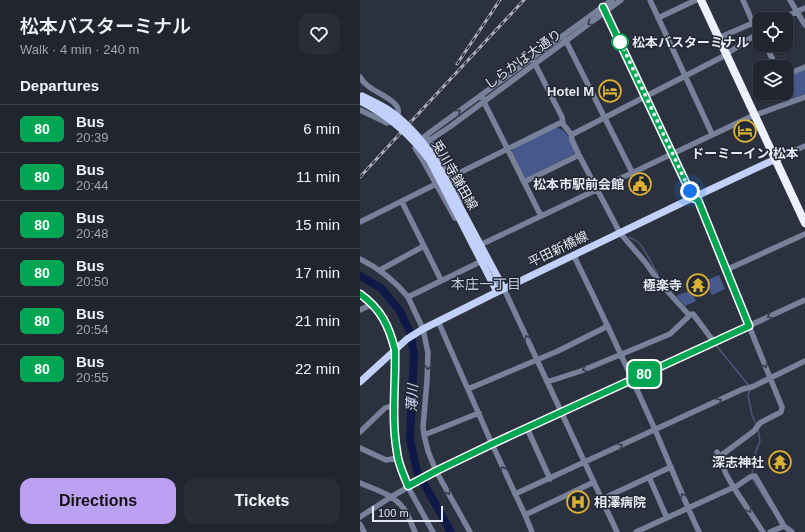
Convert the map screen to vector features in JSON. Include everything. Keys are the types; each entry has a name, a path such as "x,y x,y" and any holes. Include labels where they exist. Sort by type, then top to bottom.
{"highway":[{"path":"701,0 729,54 805,212"},
{"path":"706,0 723,36 729,54"},
{"path":"778,158 805,223"}],"main road":[{"name":"兎川寺鎌田線","path":"361,98 397,124 432,159 470,224 477,246 497,292"},
{"name":"平田新橋線","path":"360,382 407,339 438,321 778,158"},
{"name":"兎川寺鎌田線","path":"432,159 465,231 477,246"},
{"name":"兎川寺鎌田線","path":"484,260 504,289"}],"street":[{"name":"しらかば大通り","path":"604,9 612,0"},
{"name":"しらかば大通り","path":"436,132 484,101 534,61 604,9 621,0"},
{"path":"650,0 712,134"},
{"path":"658,18 696,0"},
{"path":"723,36 753,23 743,0"},
{"path":"790,0 805,25"},
{"path":"793,13 805,8"},
{"path":"604,9 693,198 698,200 782,407 781,412 760,423 757,427 718,454 726,474 734,488 763,532"},
{"path":"565,38 632,172"},
{"path":"571,134 729,54 753,38"},
{"name":"しらかば大通り","path":"436,132 482,94 534,61"},
{"path":"534,61 562,117 563,124 571,134 572,140 579,155 620,233 645,262 660,283 690,314 693,314 713,342"},
{"path":"793,72 805,66"},
{"path":"360,78 370,87 395,104 398,108 398,115 395,119 387,123 360,110"},
{"path":"482,94 484,101 541,216"},
{"path":"477,246 712,134 757,114 805,97"},
{"path":"450,178 560,123 563,124"},
{"path":"436,132 415,146 415,148 465,231"},
{"path":"428,138 450,178 470,224"},
{"path":"778,158 805,146"},
{"path":"524,182 579,155"},
{"path":"360,222 436,184"},
{"path":"402,202 441,280"},
{"path":"726,270 805,234"},
{"path":"380,270 424,246"},
{"path":"574,256 633,379 699,532"},
{"path":"360,259 380,270 397,284 408,297 422,330 428,353 424,435 434,472 470,532"},
{"path":"408,297 484,260"},
{"path":"504,289 617,532"},
{"path":"360,294 372,304 384,320 396,349 394,428 398,458 403,475 433,532"},
{"path":"360,518 391,497 434,472 805,300"},
{"path":"360,310 372,304"},
{"path":"547,382 581,371 670,334 690,314"},
{"path":"438,321 532,532"},
{"path":"468,389 537,360 608,326"},
{"path":"515,494 805,362"},
{"path":"360,432 385,408 394,405"},
{"path":"424,435 479,414"},
{"path":"527,428 550,479"},
{"path":"360,448 386,460 398,458"},
{"path":"602,500 671,467"},
{"path":"636,532 734,488 755,476 783,527 792,532"},
{"path":"649,477 666,518"},
{"path":"525,515 594,482"},
{"path":"360,483 391,497 404,508 415,532"},
{"path":"360,524 364,532"},
{"path":"770,532 783,527"}],"shaded area":[{"path":"805,69 805,94 795,98 793,97 793,75"},
{"path":"555,128 559,128 566,133 575,151 574,154 526,178 512,152 513,149"},
{"path":"719,275 725,289 712,295 705,281"},
{"path":"691,290 696,301 685,306 676,296"}],"waterway":[{"path":"629,237 641,245 658,275"},
{"name":"薄川","path":"360,276 381,288 400,311 410,332 414,354 410,439 417,471 451,532"},
{"path":"715,344 749,386"},
{"path":"750,390 748,395 752,415 757,426"},
{"path":"752,474 756,451 760,441 758,429"},
{"path":"752,478 770,507"}],"railway":[{"path":"457,64 500,0"},
{"path":"360,177 524,0"}],"bus line":[{"name":"80","path":"360,294 372,304 384,320 389,330 395,350 394,428 396,451 408,486 492,444 749,326 698,200 693,198 603,7"}],"place":[{"name":"松本バスターミナル","path":"620,42"},
{"name":"Hotel M","path":"610,91"},
{"name":"ドーミーイン 松本","path":"745,131"},
{"name":"松本市駅前会館","path":"640,184"},
{"name":"極楽寺","path":"698,285"},
{"name":"深志神社","path":"780,462"},
{"name":"相澤病院","path":"578,502"}],"district":[{"name":"本庄一丁目","path":"486,284"}],"route":[{"path":"620,42 619,39 690,191"}]}
